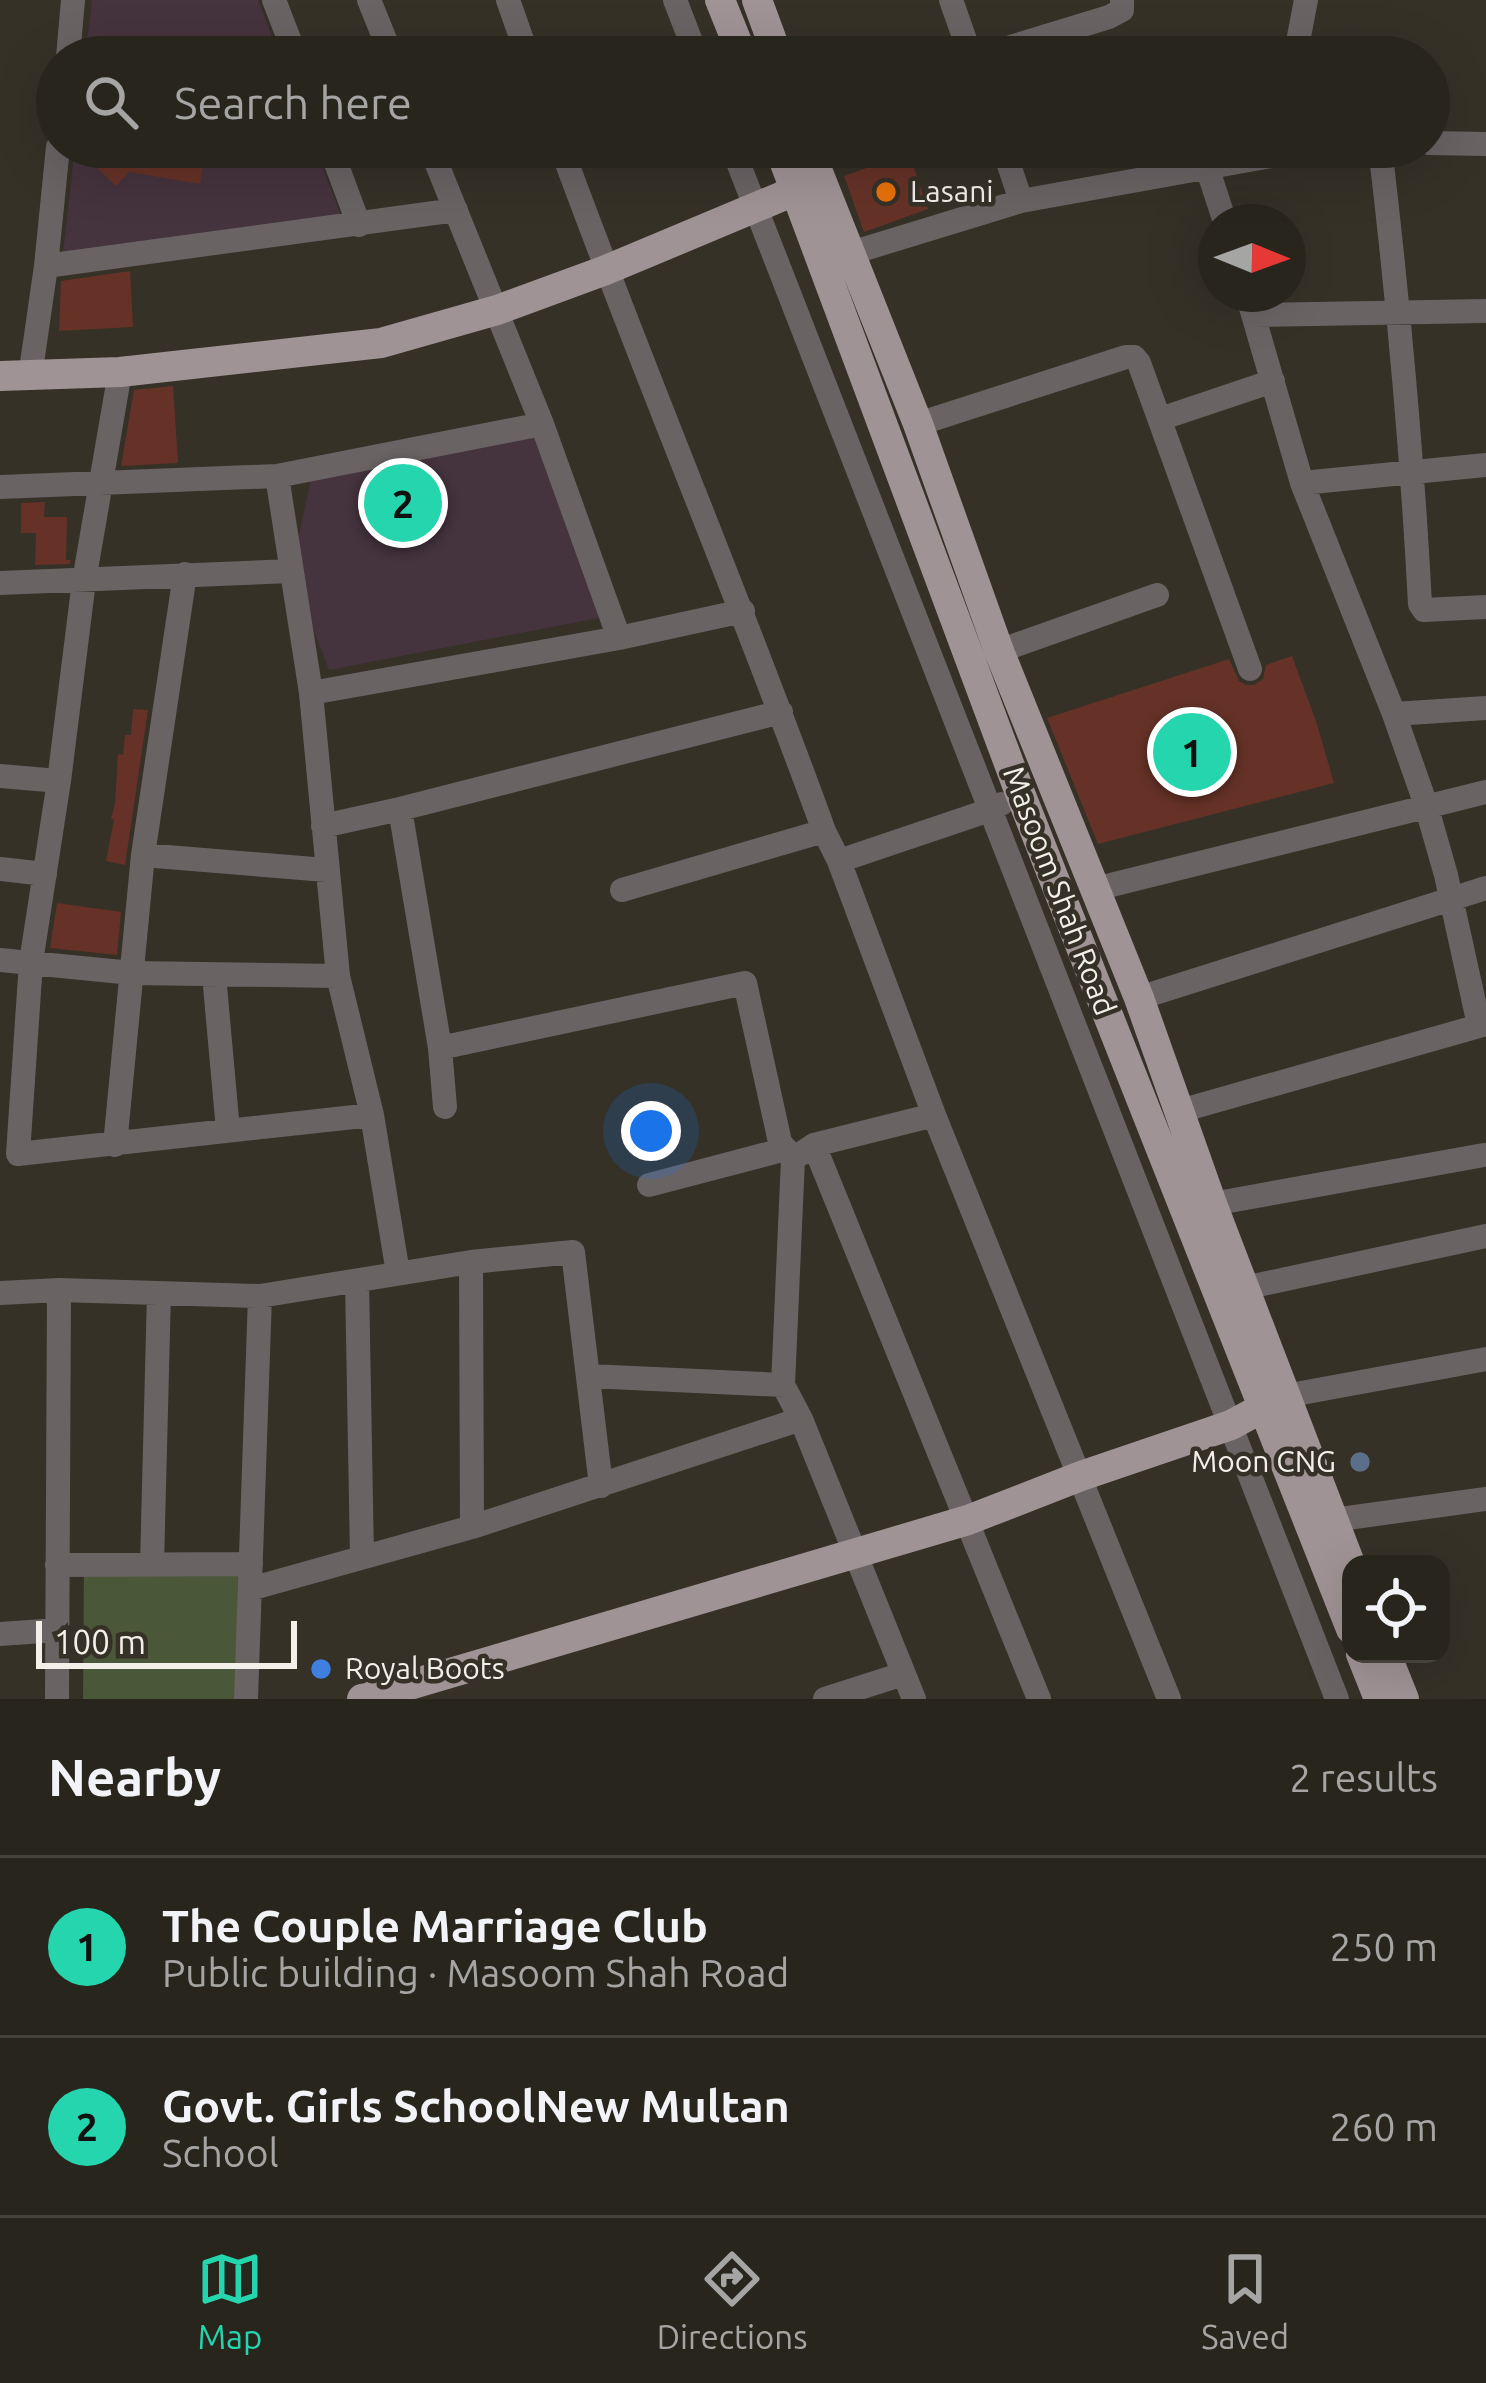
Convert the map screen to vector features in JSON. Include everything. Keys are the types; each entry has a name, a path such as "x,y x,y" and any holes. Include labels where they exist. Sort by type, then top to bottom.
{"main road":[{"path":"720,0 734,36"},
{"name":"Masoom Shah Road","path":"787,168 1024,804 1273,1402 1342,1603"},
{"name":"Masoom Shah Road","path":"817,168 913,413 999,651 1139,998 1244,1288 1273,1402 1347,1555"},
{"path":"15,376 120,372 381,343 497,310 606,271 796,190"},
{"path":"877,414 913,413"},
{"path":"362,1699 968,1520 1231,1426 1273,1402"},
{"path":"1365,1663 1379,1699"},
{"path":"1390,1663 1404,1699"}],"street":[{"path":"70,36 74,0"},
{"path":"274,0 288,36"},
{"path":"369,0 384,36"},
{"path":"508,0 521,36"},
{"path":"675,0 689,36"},
{"path":"951,0 966,36"},
{"path":"1045,36 1109,17 1122,10 1121,0"},
{"path":"1299,36 1306,0"},
{"path":"1450,143 1486,144"},
{"path":"15,376 46,266 56,168"},
{"path":"338,168 359,225"},
{"path":"439,168 542,424 619,638"},
{"path":"569,168 934,1115 1169,1699"},
{"path":"740,168 1337,1699"},
{"path":"1010,168 1021,201"},
{"path":"851,253 1021,201 1202,168"},
{"path":"1208,168 1219,204"},
{"path":"1383,168 1400,312 1420,604 1424,610 1486,607"},
{"path":"46,266 456,210"},
{"path":"1306,308 1486,311"},
{"path":"1180,1111 1483,1024 1426,805 1302,483 1253,312"},
{"path":"913,413 1134,357 1250,669"},
{"path":"120,372 84,581 31,962 18,1154 372,1115"},
{"path":"1160,419 1273,381"},
{"path":"0,487 277,476 542,424"},
{"path":"1302,483 1486,465"},
{"path":"277,476 310,693 338,976 372,1115 398,1273"},
{"path":"0,583 291,571"},
{"path":"116,1145 143,855 184,574"},
{"path":"999,651 1157,595"},
{"path":"310,693 743,611"},
{"path":"1394,714 1486,708"},
{"path":"323,826 781,712"},
{"path":"0,776 59,781"},
{"path":"1094,890 1486,791"},
{"path":"839,861 991,810 1059,801"},
{"path":"400,809 446,1107"},
{"path":"622,890 824,831"},
{"path":"143,855 326,870"},
{"path":"0,869 45,874"},
{"path":"1139,998 1486,888"},
{"path":"0,960 132,973 338,976"},
{"path":"214,975 228,1130"},
{"path":"440,1048 745,983 781,1142 798,1151 968,1520 1039,1699"},
{"path":"649,1185 934,1115"},
{"path":"798,1151 783,1385 914,1699"},
{"path":"1212,1204 1484,1155"},
{"path":"1244,1288 1486,1236"},
{"path":"0,1293 59,1290 260,1296 471,1262 573,1252 602,1486"},
{"path":"471,1262 472,1527"},
{"path":"357,1281 362,1557"},
{"path":"57,1699 59,1290"},
{"path":"152,1565 159,1293"},
{"path":"246,1699 260,1296"},
{"path":"1273,1402 1486,1360"},
{"path":"589,1376 783,1385"},
{"path":"57,1565 152,1565 250,1576 362,1557 472,1527 801,1419"},
{"path":"1333,1520 1486,1499"},
{"path":"0,1634 58,1630"},
{"path":"825,1699 904,1674"}],"shaded area":[{"path":"92,0 258,0 272,36 88,36"},
{"path":"73,168 323,168 342,218 63,253"},
{"path":"537,433 609,616 329,670 291,571 311,479"}],"green space":[{"path":"251,1556 245,1699 83,1699 84,1558"}],"building":[{"path":"97,168 203,168 200,184 129,172 116,186"},
{"name":"Lasani","path":"867,168 914,168 928,209 864,232 844,176"},
{"path":"130,271 133,327 59,331 61,281"},
{"path":"173,386 178,463 121,466 134,390"},
{"path":"45,502 44,517 67,517 66,560 70,564 35,565 36,533 21,533 21,503"},
{"path":"1292,656 1334,783 1098,844 1047,718 1229,659 1239,681 1254,685 1263,679 1266,665"},
{"path":"133,709 148,710 125,865 106,861 118,754 123,755 125,735 131,735"},
{"path":"57,903 121,912 117,955 50,948"}],"place":[{"name":"Lasani","path":"886,192"},
{"name":"Govt. Girls SchoolNew Multan","path":"403,503"},
{"name":"The Couple Marriage Club","path":"1192,752"},
{"name":"Moon CNG","path":"1360,1462"},
{"name":"Royal Boots","path":"321,1669"}]}
